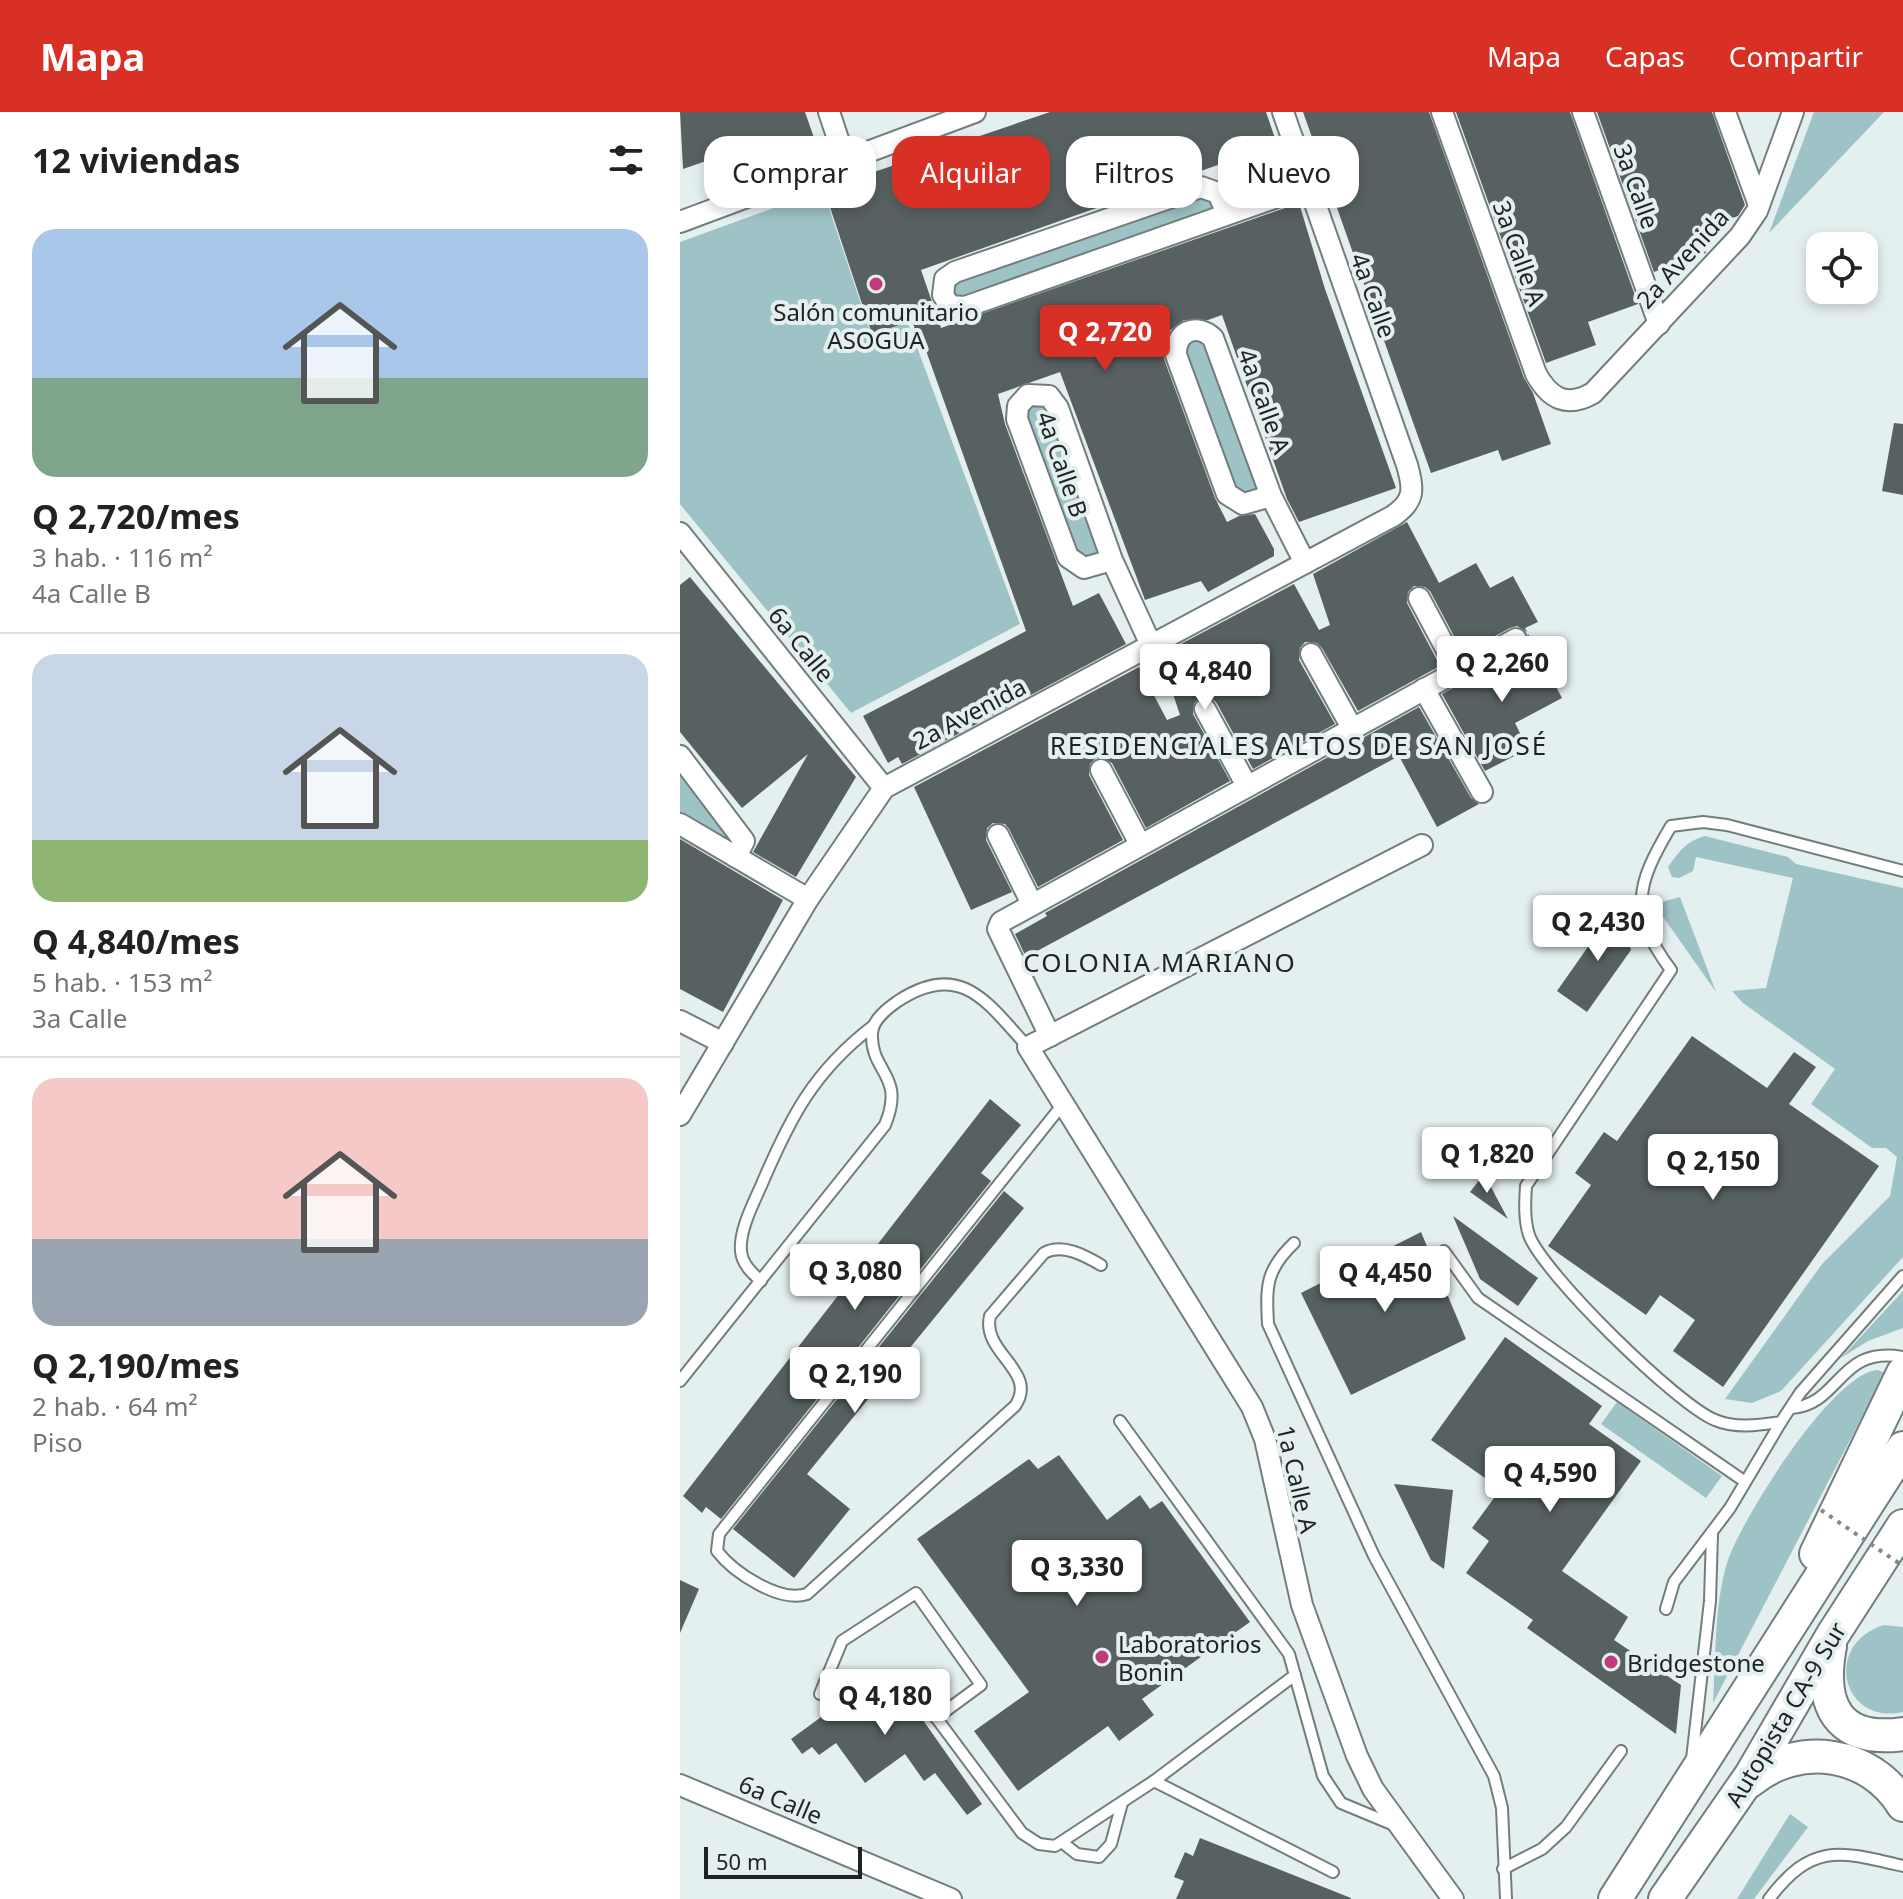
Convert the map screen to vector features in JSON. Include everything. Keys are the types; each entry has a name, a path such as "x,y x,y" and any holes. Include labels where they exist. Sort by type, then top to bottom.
{"highway":[{"path":"1759,1672 1903,1373"},
{"name":"Autopista CA-9 Sur","path":"1615,1899 1903,1448"},
{"name":"Autopista CA-9 Sur","path":"1665,1899 1742,1788 1832,1636 1903,1526"},
{"path":"1832,1636 1826,1688 1835,1715 1845,1724 1870,1735 1903,1734"},
{"path":"1742,1788 1779,1761 1799,1756 1821,1756 1859,1765 1889,1787 1903,1805"}],"street":[{"path":"829,112 837,136"},
{"path":"876,149 975,112"},
{"name":"4a Calle","path":"1283,112 1291,136"},
{"name":"3a Calle A","path":"1442,112 1536,374 1548,392 1563,401"},
{"name":"3a Calle","path":"1583,112 1659,324"},
{"path":"1725,112 1759,205"},
{"name":"2a Avenida","path":"1563,401 1582,399 1593,393 1740,236 1759,205 1793,112"},
{"path":"1227,214 1218,193 1201,187 955,272 945,279 943,295 950,306 965,307 1244,208"},
{"path":"682,214 704,207"},
{"name":"4a Calle","path":"1316,208 1407,465 1412,496"},
{"name":"4a Calle A","path":"1271,496 1243,504 1227,494 1176,355 1177,342 1187,332 1201,330 1213,338 1271,496 1305,563"},
{"name":"4a Calle B","path":"1112,560 1084,568 1068,557 1017,419 1018,406 1028,395 1049,396 1058,408 1112,560 1151,645"},
{"name":"2a Avenida","path":"680,1115 808,899 884,788 1393,516 1408,505 1412,496"},
{"name":"6a Calle","path":"680,533 884,788"},
{"path":"1419,598 1458,671"},
{"path":"1050,1036 998,929 1001,922 1516,639"},
{"path":"1311,654 1352,728"},
{"path":"1424,689 1482,792"},
{"path":"1205,709 1247,786"},
{"path":"680,756 744,841 736,857"},
{"path":"1101,770 1140,844"},
{"path":"680,824 808,899"},
{"path":"998,835 1032,904"},
{"path":"1028,1047 1422,845"},
{"path":"680,1021 723,1043"},
{"name":"1a Calle A","path":"1028,1047 1252,1407 1265,1439 1302,1605 1331,1691 1373,1789 1453,1899"},
{"name":"6a Calle","path":"680,1785 951,1899"}],"lane":[{"path":"1781,1422 1742,1426 1716,1421 1655,1379 1546,1263 1530,1237 1526,1186 1671,970 1650,939 1639,909 1649,864 1671,826 1703,822 1727,825 1903,871"},
{"path":"761,1281 745,1265 741,1244 772,1160 806,1092 894,1003 916,989 953,984 976,993 1028,1047"},
{"path":"680,1381 885,1125 891,1111 892,1084 874,1047 873,1026"},
{"path":"1063,1104 719,1534 717,1551 724,1561 783,1596 807,1594 1015,1406 1023,1395 1023,1385 990,1339 987,1327 990,1316 1044,1253 1053,1248 1064,1249 1101,1265"},
{"path":"1294,1243 1273,1263 1266,1292 1268,1324 1374,1556 1494,1776 1502,1808 1506,1899"},
{"path":"1444,1251 1478,1298 1744,1481"},
{"path":"1666,1609 1674,1582 1712,1534 1800,1393 1903,1276"},
{"path":"1791,1408 1810,1406 1847,1368 1865,1359 1879,1355 1903,1357"},
{"path":"1120,1421 1289,1654 1323,1776 1341,1803 1400,1828"},
{"path":"1689,1786 1710,1601 1712,1534"},
{"path":"820,1694 842,1641 916,1593 981,1685 936,1718"},
{"path":"923,1700 1022,1833 1039,1844 1063,1843 1154,1781 1295,1675"},
{"path":"1503,1869 1542,1849 1566,1827 1621,1751"},
{"path":"1154,1781 1333,1872"},
{"path":"1063,1843 1077,1854 1099,1857 1111,1844 1122,1803"},
{"path":"1769,1899 1791,1872 1822,1855 1850,1854 1903,1866"}],"path":[{"path":"1821,1510 1903,1566"}],"shaded area":[{"path":"1814,112 1884,112 1769,233"},
{"path":"1202,192 1227,214 965,307 944,282 1144,208 1202,208"},
{"path":"774,208 829,208 871,334 908,323 1020,624 851,713 680,504 680,242"},
{"path":"1201,330 1271,496 1236,502 1177,342"},
{"path":"1042,394 1112,560 1078,566 1018,406"},
{"path":"680,756 744,841 736,857 680,824"},
{"path":"1705,836 1788,857 1796,864 1903,888 1903,1257 1781,1391 1752,1403 1725,1399 1822,1264 1890,1196 1897,1157 1886,1148 1872,1148 1811,1104 1835,1069 1743,1003 1732,991 1766,988 1793,878 1696,857 1693,871 1679,878 1672,877 1668,867 1676,857 1688,844"},
{"path":"1680,897 1716,992 1654,904"},
{"path":"1903,1291 1903,1328 1868,1341 1841,1358"},
{"path":"1878,1370 1885,1373 1713,1703 1720,1597 1735,1543 1769,1484 1814,1421 1837,1395 1859,1377"},
{"path":"1617,1402 1722,1476 1706,1498 1601,1424"},
{"path":"1884,1625 1903,1627 1903,1712 1882,1713 1866,1707 1854,1696 1847,1681 1847,1665 1852,1649 1864,1635"},
{"path":"1790,1814 1808,1827 1754,1899 1737,1899"}],"building":[{"path":"680,112 805,112 813,136 704,136 704,162 683,169"},
{"path":"1050,112 1266,112 1274,136 1218,136 1218,165 1202,171 1202,136 1066,136 1066,208 1096,208 921,270 941,328 1285,208 1301,208 1325,289 1396,488 1299,522 1287,499 1222,315 1208,320 1184,320 1161,337 1164,359 1215,498 1227,522 1239,516 1255,514 1274,549 1274,556 1208,592 1201,581 1145,600 1060,372 998,394 1005,424 1073,606 1099,593 1126,644 902,764 898,757 888,763 863,716 1026,631 919,331 916,332 912,321 872,334 830,208 876,208 876,171 892,166 892,208 1050,208 1050,136 980,136"},
{"path":"1303,112 1429,112 1524,378 1533,393 1551,444 1502,461 1498,450 1431,473 1337,208 1359,208 1359,136 1312,136"},
{"path":"1456,112 1570,112 1638,304 1588,322 1596,345 1546,363"},
{"path":"1597,112 1712,112 1745,205 1738,216 1699,230 1706,253 1654,272"},
{"path":"1894,423 1903,424 1903,495 1882,491"},
{"path":"1407,522 1439,583 1476,563 1490,588 1513,576 1538,622 1525,628 1527,632 1517,626 1510,628 1463,653 1430,591 1414,586 1408,592 1407,603 1440,666 1358,711 1322,648 1317,643 1305,642 1300,648 1299,660 1335,724 1253,769 1216,702 1200,697 1194,703 1193,714 1230,781 1146,828 1112,763 1102,757 1096,758 1090,764 1089,775 1123,840 1038,887 1009,829 1005,824 993,823 987,828 986,840 1012,892 971,910 914,787 1139,667 1167,720 1180,715 1160,655 1294,584 1319,630 1330,625 1313,574"},
{"path":"690,577 856,777 796,877 753,852 808,754 742,808 680,732 680,585"},
{"path":"1528,634 1562,698 1515,723 1528,749 1485,771 1442,694 1522,650 1527,645"},
{"path":"1419,707 1471,798 1479,804 1437,827 1399,756 1026,957 1015,934 1047,916 1045,913"},
{"path":"680,839 783,900 723,1012 680,989"},
{"path":"1618,904 1631,950 1587,1012 1557,991"},
{"path":"1692,1036 1767,1088 1794,1052 1816,1067 1789,1104 1879,1166 1723,1387 1673,1351 1695,1320 1660,1295 1646,1315 1548,1246 1591,1185 1575,1173 1604,1132 1617,1141"},
{"path":"990,1099 1021,1125 981,1173 991,1181 721,1519 706,1507 702,1513 683,1496"},
{"path":"1484,1174 1508,1219 1470,1192"},
{"path":"1004,1191 1024,1208 807,1474 850,1509 794,1578 733,1529"},
{"path":"1453,1216 1538,1278 1518,1306 1480,1279"},
{"path":"1421,1232 1466,1339 1351,1395 1301,1293"},
{"path":"1505,1337 1602,1406 1589,1424 1641,1461 1562,1571 1628,1617 1614,1640 1681,1685 1676,1734 1527,1628 1533,1620 1466,1573 1489,1541 1472,1528 1497,1494 1509,1495 1431,1440"},
{"name":"Laboratorios Bonin","path":"1059,1455 1107,1520 1140,1495 1150,1509 1162,1501 1250,1622 1142,1699 1154,1715 1119,1741 1108,1726 1018,1791 974,1731 1029,1692 917,1539 1029,1459 1038,1469"},
{"path":"1394,1484 1453,1490 1444,1569 1431,1560"},
{"path":"680,1580 699,1589 680,1633"},
{"path":"887,1669 982,1804 967,1815 935,1773 924,1781 905,1754 865,1783 836,1743 819,1755 812,1747 802,1754 791,1739"},
{"path":"1200,1838 1351,1899 1176,1899 1184,1881 1174,1877 1185,1852 1193,1856"}],"place":[{"name":"Salón comunitario ASOGUA","path":"876,284"},
{"name":"Laboratorios Bonin","path":"1102,1657"},
{"name":"Bridgestone","path":"1611,1662"}],"district":[{"name":"RESIDENCIALES ALTOS DE SAN JOSÉ","path":"1299,745"},
{"name":"COLONIA MARIANO","path":"1160,962"}]}
